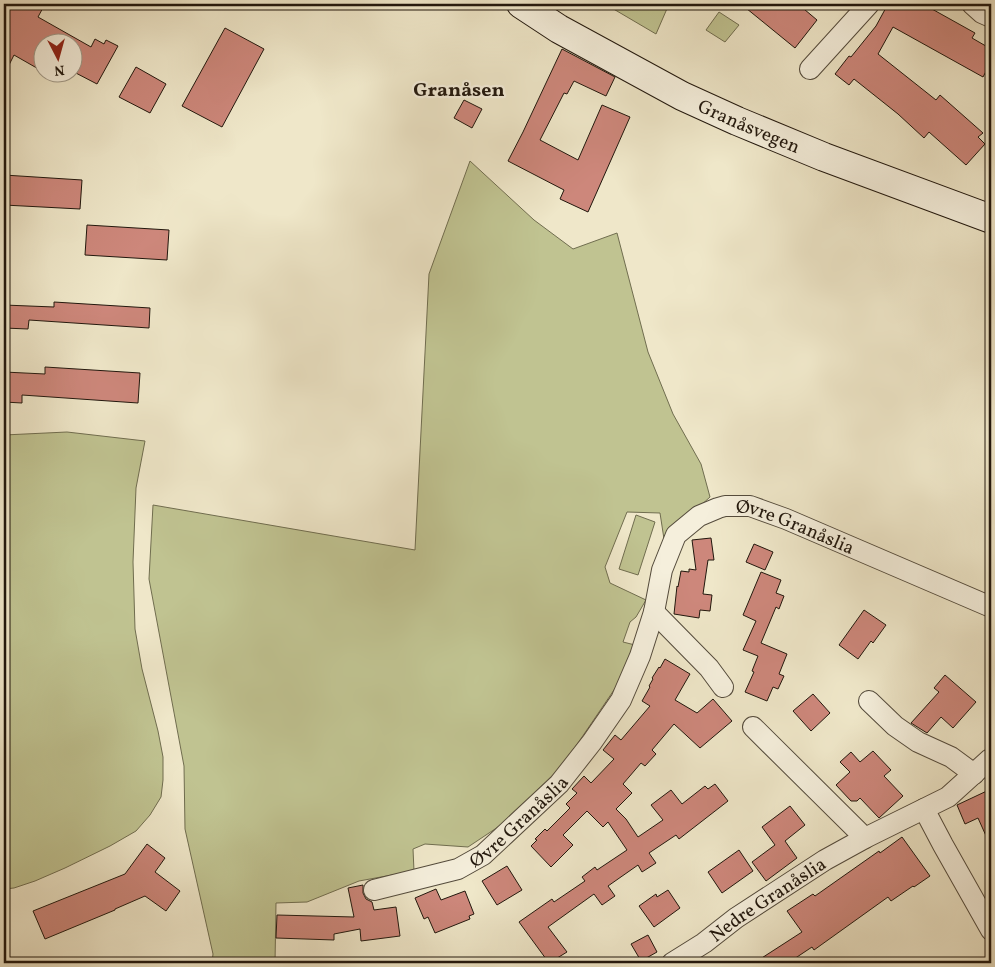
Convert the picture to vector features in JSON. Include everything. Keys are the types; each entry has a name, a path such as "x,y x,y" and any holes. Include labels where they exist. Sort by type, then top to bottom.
{"street":[{"name":"Granåsvegen","path":"521,4 559,29 610,58 682,96 737,122 991,219"},
{"path":"810,69 869,4"},
{"path":"972,4 982,13 991,17"},
{"name":"Øvre Granåslia","path":"374,890 458,869 483,855 560,784 621,700 640,656 654,612 662,570 676,535 698,516 725,506 750,506 786,519 991,607"},
{"path":"654,612 709,668 723,687"},
{"path":"869,701 895,726 918,742 951,757 974,774"},
{"path":"753,727 865,838"},
{"name":"Nedre Granåslia","path":"672,963 736,918 825,860 948,797 990,759"},
{"path":"924,809 991,930"}],"green space":[{"path":"605,4 669,4 656,34"},
{"path":"719,12 739,25 725,42 706,30"},
{"path":"470,161 534,220 573,249 617,233 648,352 673,414 701,464 710,497 664,539 660,513 627,512 605,567 610,583 646,600 636,617 630,622 623,642 635,645 616,687 563,765 504,823 468,847 425,844 413,849 414,871 359,881 307,902 276,903 275,963 212,963 213,954 185,829 184,766 149,579 153,505 415,550 429,274"},
{"path":"67,432 145,441 136,488 133,562 135,629 142,669 163,757 161,797 150,815 136,831 65,868 35,881 14,888 4,889 4,435"},
{"path":"636,515 655,522 638,575 619,569"}],"building":[{"path":"4,4 45,4 38,17 64,32 32,32 32,65 14,55 4,75"},
{"path":"741,4 798,4 817,20 795,48"},
{"path":"888,4 923,4 975,33 972,38 991,49 991,62 983,77 893,27 878,54 936,100 940,95 983,133 978,137 985,144 966,165 929,132 924,138 898,114 854,79 849,85 835,74 876,26"},
{"path":"225,28 264,49 222,127 182,106"},
{"path":"95,39 104,44 106,40 118,46 97,84 82,76 82,42 91,47"},
{"path":"562,49 615,77 606,96 574,81 567,94 564,93 540,140 578,160 602,105 630,117 588,212 560,199 564,190 508,161"},
{"path":"136,67 166,84 150,113 119,97"},
{"path":"464,100 482,109 472,128 454,118"},
{"path":"4,175 82,180 80,209 4,205"},
{"path":"87,225 169,230 167,260 85,255"},
{"path":"54,302 150,308 149,328 29,320 28,329 4,328 4,305 54,307"},
{"path":"45,367 140,373 138,403 22,395 22,403 4,402 4,372 45,374"},
{"path":"711,538 714,560 708,560 703,594 712,595 710,611 700,610 699,618 674,614 677,586 681,571 689,572 689,569 696,570 692,540"},
{"path":"754,544 773,552 765,570 746,562"},
{"path":"761,572 781,580 776,593 784,596 779,609 776,607 761,643 787,654 779,674 784,676 778,689 773,687 767,701 745,692 754,672 752,671 758,656 743,650 756,621 743,615"},
{"path":"864,610 886,625 858,659 839,645"},
{"path":"665,659 690,674 675,700 697,713 713,699 732,721 700,748 674,724 652,750 656,754 645,766 641,763 623,784 632,793 616,809 626,819 638,837 663,820 651,805 671,790 682,804 705,786 708,789 715,784 728,801 679,839 676,835 649,853 656,863 642,872 638,865 608,886 615,896 602,905 594,894 548,927 567,952 549,963 519,922 552,899 554,902 585,881 582,877 595,867 597,870 627,850 608,822 603,827 587,811 563,835 573,845 551,867 531,846 545,829 547,831 570,808 566,804 577,793 572,789 584,776 591,783 614,759 603,750 615,735 621,740 650,706 642,701 650,687 652,678"},
{"path":"945,675 976,702 953,728 941,717 927,733 911,723 939,692 934,688"},
{"path":"813,694 830,713 811,731 793,711"},
{"path":"873,751 891,770 884,776 903,796 879,818 860,798 857,801 851,801 836,785 850,772 840,762 851,752 860,762"},
{"path":"991,789 991,847 978,818 965,824 957,805"},
{"path":"790,806 805,825 785,841 797,858 766,881 752,862 775,845 762,827"},
{"path":"902,837 930,876 891,901 888,897 814,950 812,947 788,963 754,963 802,932 787,911 813,894 815,896"},
{"path":"147,844 165,858 155,872 180,891 166,911 145,896 45,939 33,911 125,874"},
{"path":"739,850 753,871 722,893 708,872"},
{"path":"507,866 522,890 497,905 482,881"},
{"path":"363,885 363,893 366,899 372,902 374,910 396,907 400,936 361,941 360,929 334,934 334,940 276,938 277,915 354,917 348,888"},
{"path":"436,889 441,900 465,891 474,914 469,916 470,919 435,933 428,917 424,919 415,898"},
{"path":"668,890 680,908 654,927 639,906 656,894 657,897"},
{"path":"648,935 657,952 641,961 631,944"}],"district":[{"name":"Granåsen","path":"459,89"}]}
